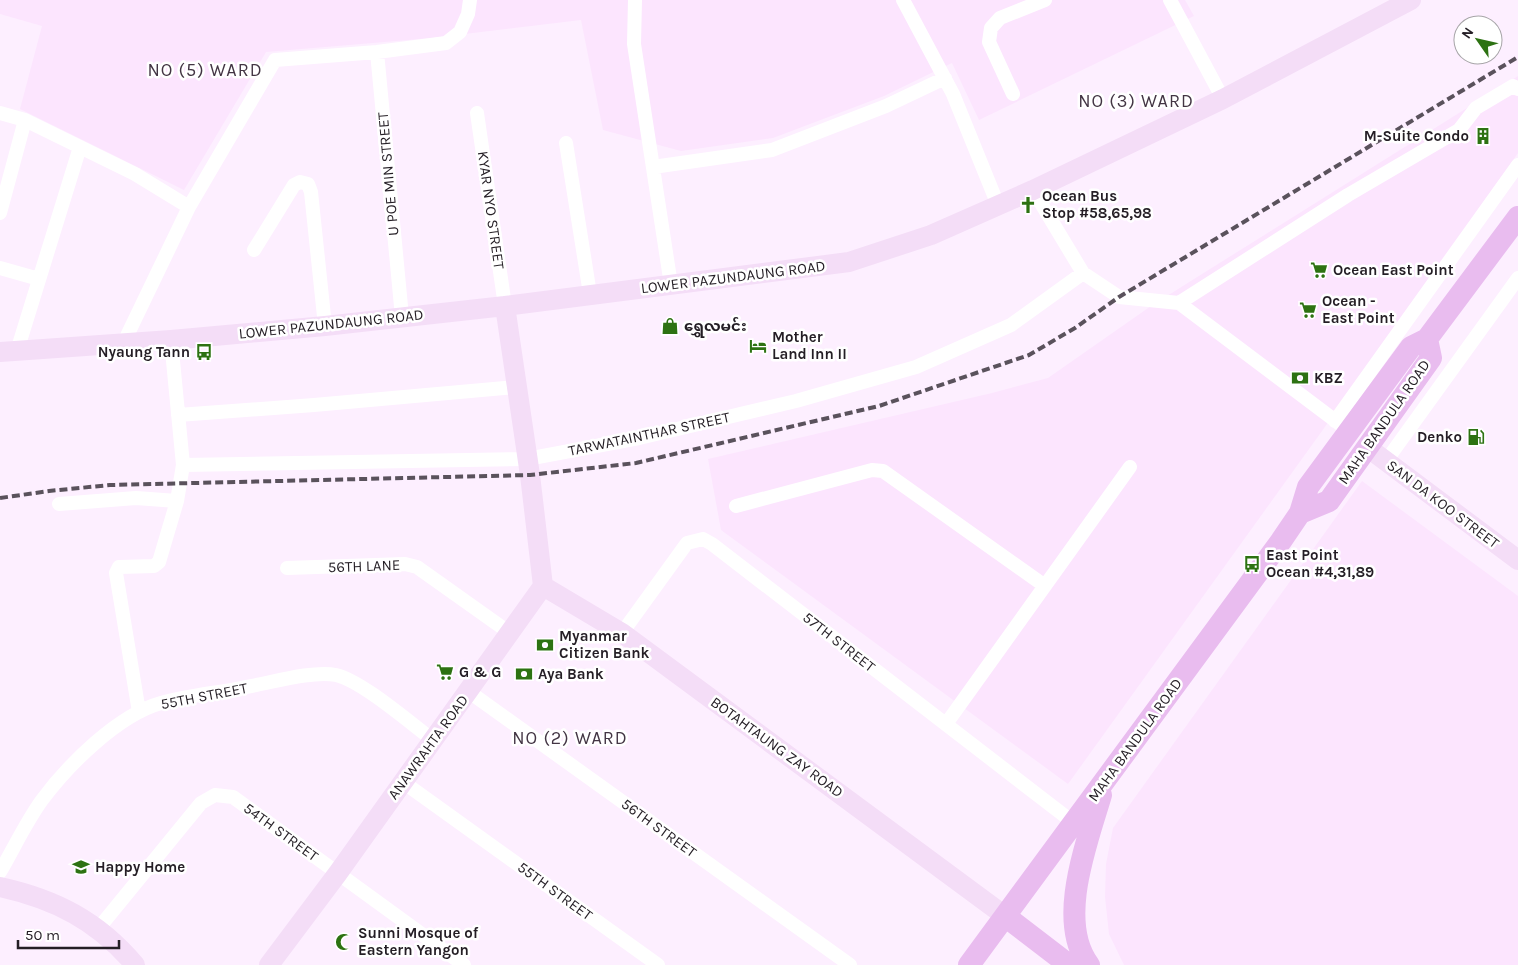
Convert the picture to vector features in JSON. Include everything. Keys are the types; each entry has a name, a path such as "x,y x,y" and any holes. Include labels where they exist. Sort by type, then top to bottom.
{"main road":[{"name":"LOWER PAZUNDAUNG ROAD","path":"8,352 325,326 504,306 849,262 931,235 1033,190 1223,99 1411,0"},
{"name":"MAHA BANDULA ROAD","path":"969,965 1300,513 1308,487 1342,426 1411,347 1428,339 1518,217"},
{"path":"504,306 527,459 543,586"},
{"name":"MAHA BANDULA ROAD","path":"1300,513 1329,501 1431,358 1428,339"},
{"name":"SAN DA KOO STREET","path":"1368,447 1518,560"},
{"name":"BOTAHTAUNG ZAY ROAD","path":"543,586 622,633 1005,916"},
{"name":"ANAWRAHTA ROAD","path":"272,964 543,586"},
{"path":"1089,965 1084,958 1075,927 1074,901 1081,864 1104,783"},
{"path":"0,887 40,897 60,905 98,929 135,965"},
{"path":"1005,916 1069,965"}],"street":[{"path":"124,342 189,207 275,60 376,52 446,43 460,32 468,14 470,0"},
{"path":"635,0 634,44 671,285"},
{"path":"903,0 953,94 998,205"},
{"path":"1013,94 989,42 991,28 1000,18 1045,0"},
{"path":"1170,0 1223,99"},
{"name":"U POE MIN STREET","path":"376,52 402,317"},
{"path":"653,166 772,150 886,106 945,78"},
{"path":"1179,304 1348,195 1459,130 1476,108 1513,86 1518,89"},
{"path":"0,113 25,120 135,174 189,207"},
{"name":"KYAR NYO STREET","path":"478,113 504,306"},
{"path":"0,213 25,120"},
{"path":"566,143 590,294"},
{"path":"8,352 39,280 80,147"},
{"path":"1033,190 1083,273 1119,297 1179,304 1342,426 1518,165"},
{"path":"254,250 294,185 298,182 308,184 311,192 325,326"},
{"path":"0,268 39,280"},
{"name":"TARWATAINTHAR STREET","path":"184,464 527,459 639,438 796,402 916,367 1011,325 1083,273"},
{"path":"1386,462 1518,278"},
{"path":"139,712 116,573 119,567 154,566 159,562 177,500 184,464 171,340"},
{"path":"178,415 516,387"},
{"path":"946,724 1130,467"},
{"path":"736,506 872,470 883,472 1045,586"},
{"path":"59,504 136,498 177,500"},
{"name":"57TH STREET","path":"622,633 687,543 703,539 712,544 1074,823"},
{"name":"56TH LANE","path":"287,568 405,564 417,567 510,633"},
{"name":"55TH STREET","path":"0,872 41,801 63,775 105,735 139,712 160,703 209,692 238,689 315,675 336,675 358,685 433,740"},
{"name":"56TH STREET","path":"468,691 850,965"},
{"name":"55TH STREET","path":"403,782 658,965"},
{"name":"54TH STREET","path":"98,929 201,803 215,795 233,797 464,965"}],"shaded area":[{"path":"0,0 1185,0 1194,16 979,120 952,63 884,96 773,138 681,151 603,130 581,20 432,38 266,52 184,190 20,109 42,26 0,14"},
{"path":"1518,76 1518,153 1322,431 1068,784 721,530 708,459 992,393 1048,378 1151,306"},
{"path":"1362,481 1518,596 1518,965 1124,965 1109,934 1105,897 1106,864 1113,828"}],"railway":[{"path":"0,498 110,485 530,475 636,463 879,406 1029,355 1075,328 1119,297 1518,57"}],"place":[{"name":"M-Suite Condo","path":"1483,136"},
{"name":"Ocean Bus Stop #58,65,98","path":"1028,205"},
{"name":"Ocean East Point","path":"1319,270"},
{"name":"Ocean - East Point","path":"1308,310"},
{"name":"ရွှေလမင်း","path":"670,326"},
{"name":"Mother Land Inn II","path":"758,346"},
{"name":"Nyaung Tann","path":"204,352"},
{"name":"KBZ","path":"1300,378"},
{"name":"Denko","path":"1476,437"},
{"name":"East Point Ocean #4,31,89","path":"1252,564"},
{"name":"Myanmar Citizen Bank","path":"545,645"},
{"name":"G & G","path":"445,672"},
{"name":"Aya Bank","path":"524,674"},
{"name":"Happy Home","path":"81,867"},
{"name":"Sunni Mosque of Eastern Yangon","path":"344,942"}],"district":[{"name":"NO (5) WARD","path":"205,70"},
{"name":"NO (3) WARD","path":"1136,101"},
{"name":"NO (2) WARD","path":"570,738"}]}
